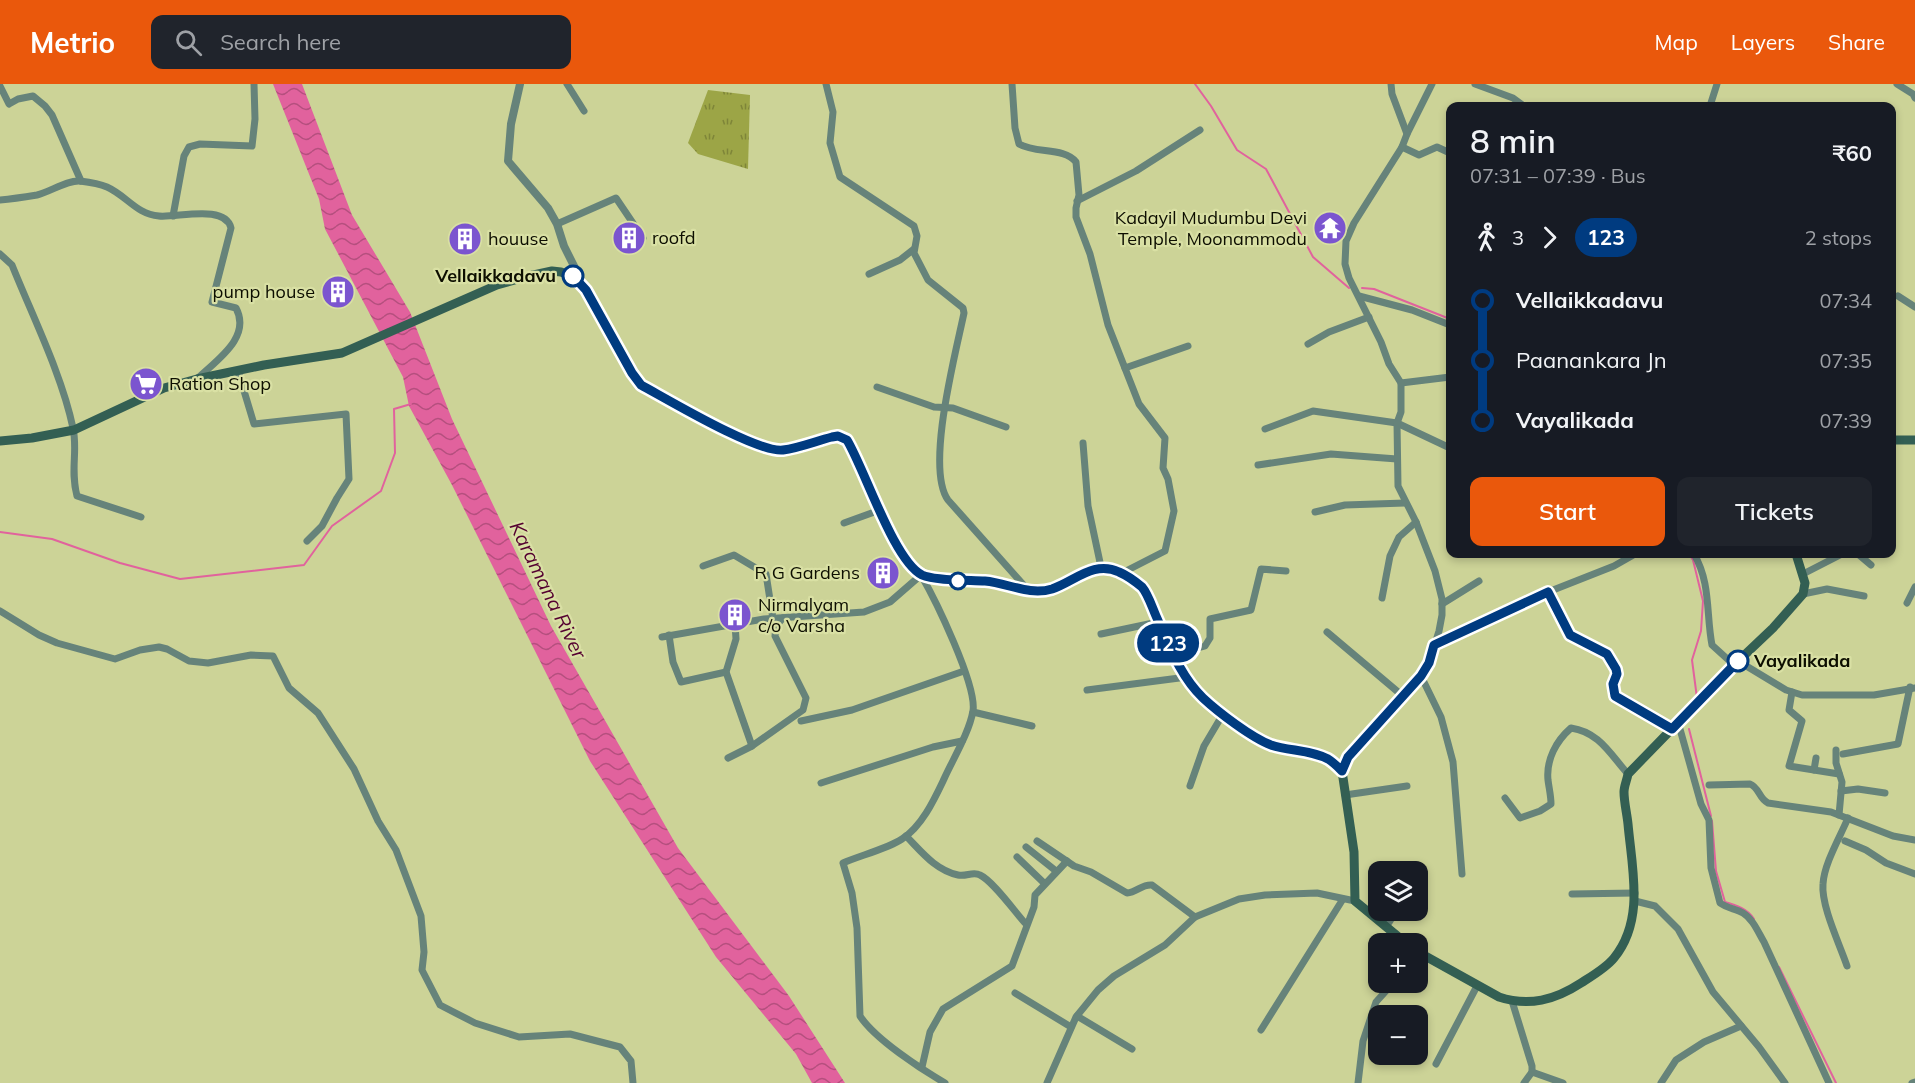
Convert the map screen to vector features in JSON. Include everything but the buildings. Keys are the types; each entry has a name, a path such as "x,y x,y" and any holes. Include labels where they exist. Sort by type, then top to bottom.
{"main road":[{"path":"0,441 74,430 164,388 197,379 342,353 496,285 552,271 570,274 577,278 586,290 641,385 732,434 767,449 782,450 832,437 844,438 849,443 894,541 910,565 921,574 958,581 987,581 1029,591 1045,591 1063,585 1092,569 1108,567 1122,573 1143,588 1173,655 1186,677 1204,698 1223,714 1269,744 1330,760 1342,771 1354,852 1355,901 1393,933"},
{"path":"1896,440 1915,440"},
{"path":"1428,958 1454,970 1478,986 1512,1001 1528,1002 1550,1000 1571,990 1612,960 1623,946 1632,923 1635,897 1624,792 1628,774 1773,628 1803,594 1805,583 1797,558"}],"street":[{"path":"173,216 184,156 189,147 200,144 252,146 255,119 254,84"},
{"path":"520,84 511,124 508,161 548,208 586,290"},
{"path":"567,84 584,111"},
{"path":"826,84 833,112 830,143 840,177 914,226 917,236 915,256 928,280 960,305 964,313 944,408 939,473 943,493 1029,591"},
{"path":"1012,84 1018,142 1028,148 1072,157 1077,166 1079,195 1076,217 1090,254 1108,325 1139,404 1165,438 1163,468 1168,479 1174,511 1165,551 1122,573"},
{"path":"1391,84 1392,94 1407,134"},
{"path":"1342,771 1348,757 1421,676 1429,663 1442,615 1435,571 1416,522 1398,486 1397,423 1401,412 1401,383 1389,364 1349,278 1345,264 1346,241 1354,223 1402,147 1432,84"},
{"path":"1475,84 1518,102"},
{"path":"1711,102 1717,84"},
{"path":"1896,84 1913,94 1915,98"},
{"path":"0,86 9,104 18,99 33,96 45,106 81,181"},
{"path":"1077,201 1136,171 1200,130"},
{"path":"1402,147 1419,155 1437,147 1446,150"},
{"path":"0,200 38,195 77,180 107,187 140,211 152,215 215,214 225,218 231,228 212,302 236,308 239,332 231,346 197,379"},
{"path":"557,224 616,198 643,238"},
{"path":"869,274 900,260 914,249"},
{"path":"0,254 12,265 64,396 74,430 73,480 77,496 141,517"},
{"path":"1359,296 1412,310 1446,323"},
{"path":"1898,296 1915,307"},
{"path":"1308,344 1329,332 1369,317"},
{"path":"1125,368 1188,346"},
{"path":"238,371 254,424 346,414 349,480 322,526 307,541"},
{"path":"1401,383 1446,377"},
{"path":"877,387 934,407 953,408 1006,427"},
{"path":"1265,429 1313,411 1397,423 1446,446"},
{"path":"1083,443 1088,507 1101,567"},
{"path":"1258,465 1331,454 1396,459"},
{"path":"1315,512 1345,505 1405,503"},
{"path":"844,523 880,510"},
{"path":"1382,598 1390,556 1399,537 1416,522"},
{"path":"703,566 734,555 766,574 773,619"},
{"path":"1434,645 1628,558"},
{"path":"1695,558 1706,590 1712,645 1736,663 1802,695 1874,695 1913,688 1898,744 1843,754"},
{"path":"1803,574 1834,558"},
{"path":"1862,558 1871,566"},
{"path":"1173,655 1205,646 1210,638 1210,619 1251,610 1260,569 1286,571"},
{"path":"726,672 681,682 666,636 773,619 864,612 890,602 921,574 936,599 964,671 973,702 962,741 935,799 919,824 902,839 843,863 852,893 858,928 860,1016 890,1046 945,1083"},
{"path":"1442,604 1479,581"},
{"path":"1907,603 1915,587"},
{"path":"1803,594 1827,589 1864,596"},
{"path":"1548,592 1570,635 1607,654 1617,674 1613,684 1615,696 1675,725 1701,804 1709,820 1711,868 1720,903 1743,913 1752,922 1764,942 1829,1083"},
{"path":"0,611 39,635 57,643 115,659 140,650 159,647 189,661 208,663 251,654 273,656 289,688 318,713 354,769 378,821 396,850 421,916 424,952 422,970 440,1005 475,1023 519,1037 570,1034 620,1047 631,1061 633,1083"},
{"path":"728,758 752,746 803,710 806,698 775,636 776,626 783,618"},
{"path":"1101,634 1158,622"},
{"path":"735,624 736,639 726,672 752,746"},
{"path":"1327,632 1404,696"},
{"path":"801,721 852,710 964,671"},
{"path":"1421,676 1441,717 1453,762 1462,874"},
{"path":"1087,690 1186,677"},
{"path":"1792,692 1789,710 1802,721 1790,766 1839,774"},
{"path":"972,712 1032,726"},
{"path":"1190,786 1204,746 1223,714"},
{"path":"1505,798 1520,818 1540,811 1551,804 1548,761 1562,736 1571,728 1583,730 1602,741 1628,774"},
{"path":"821,783 933,747 962,741"},
{"path":"1836,750 1836,763 1842,782 1839,815"},
{"path":"1814,770 1816,758"},
{"path":"1709,785 1750,784 1756,787 1763,801 1768,803 1818,809 1893,836 1915,840"},
{"path":"1345,795 1407,786"},
{"path":"1841,791 1858,789 1885,793"},
{"path":"1847,966 1825,902 1823,885 1826,869 1848,818"},
{"path":"906,836 939,867 958,875 972,873 983,876 1025,923"},
{"path":"1037,841 1067,861 1126,893 1131,893 1144,885 1152,885 1195,917"},
{"path":"1845,842 1866,850 1886,863 1915,874"},
{"path":"1026,848 1056,871"},
{"path":"1017,857 1044,883"},
{"path":"922,1067 930,1032 943,1009 1012,966 1034,907 1035,895 1067,861"},
{"path":"1047,1083 1077,1016 1098,990 1165,945 1195,917 1239,899 1265,895 1317,893 1355,901"},
{"path":"1572,894 1635,897 1655,906 1678,929 1713,992 1759,1047 1785,1083"},
{"path":"1261,1030 1343,899"},
{"path":"1386,927 1390,921"},
{"path":"1436,1064 1478,986"},
{"path":"1015,993 1071,1027"},
{"path":"1358,1083 1363,1041 1376,1002 1384,993"},
{"path":"1512,1001 1532,1072"},
{"path":"1077,1016 1132,1048"},
{"path":"1661,1083 1676,1060 1704,1042 1741,1026"},
{"path":"1524,1083 1532,1072"},
{"path":"1532,1072 1563,1083"}],"green space":[{"path":"708,90 750,95 748,169 698,154 688,143"}],"water":[{"path":"273,84 302,84 352,215 410,312 452,419 551,626 678,848 789,996 845,1083 812,1083 796,1054 716,957 590,761 452,485 409,406 403,377 325,229 319,199"}],"waterway":[{"path":"1195,84 1237,150 1266,169 1313,257 1349,288"},
{"path":"1362,288 1374,289 1446,317"},
{"path":"0,532 52,539 120,563 180,579 304,565 332,526 381,491 395,453 394,409 411,404"},
{"path":"1692,558 1703,601 1701,631 1692,660 1697,698"},
{"path":"1689,729 1711,816"},
{"path":"1712,821 1716,871 1725,902 1745,910 1754,919"},
{"path":"1779,967 1836,1083"}],"bus line":[{"name":"123","path":"573,276 586,290 641,385 732,434 767,449 782,450 838,436 847,440 894,541 910,565 921,574 958,581 987,581 1029,591 1045,591 1063,585 1092,569 1108,567 1122,573 1143,588 1177,662 1204,698 1236,724 1269,744 1317,755 1330,760 1342,771 1348,757 1421,676 1429,663 1434,645 1548,592 1570,635 1607,654 1617,674 1613,684 1615,696 1672,729 1738,661"}],"place":[{"name":"Kadayil Mudumbu Devi Temple, Moonammodu","path":"1330,228"},
{"name":"roofd","path":"629,238"},
{"name":"houuse","path":"465,239"},
{"name":"Vellaikkadavu","path":"573,276"},
{"name":"pump house","path":"338,292"},
{"name":"Ration Shop","path":"146,384"},
{"name":"R G Gardens","path":"883,573"},
{"name":"Nirmalyam c/o Varsha","path":"735,615"},
{"name":"Vayalikada","path":"1738,661"}],"water label":[{"name":"Karamana River","path":"548,590"}]}
